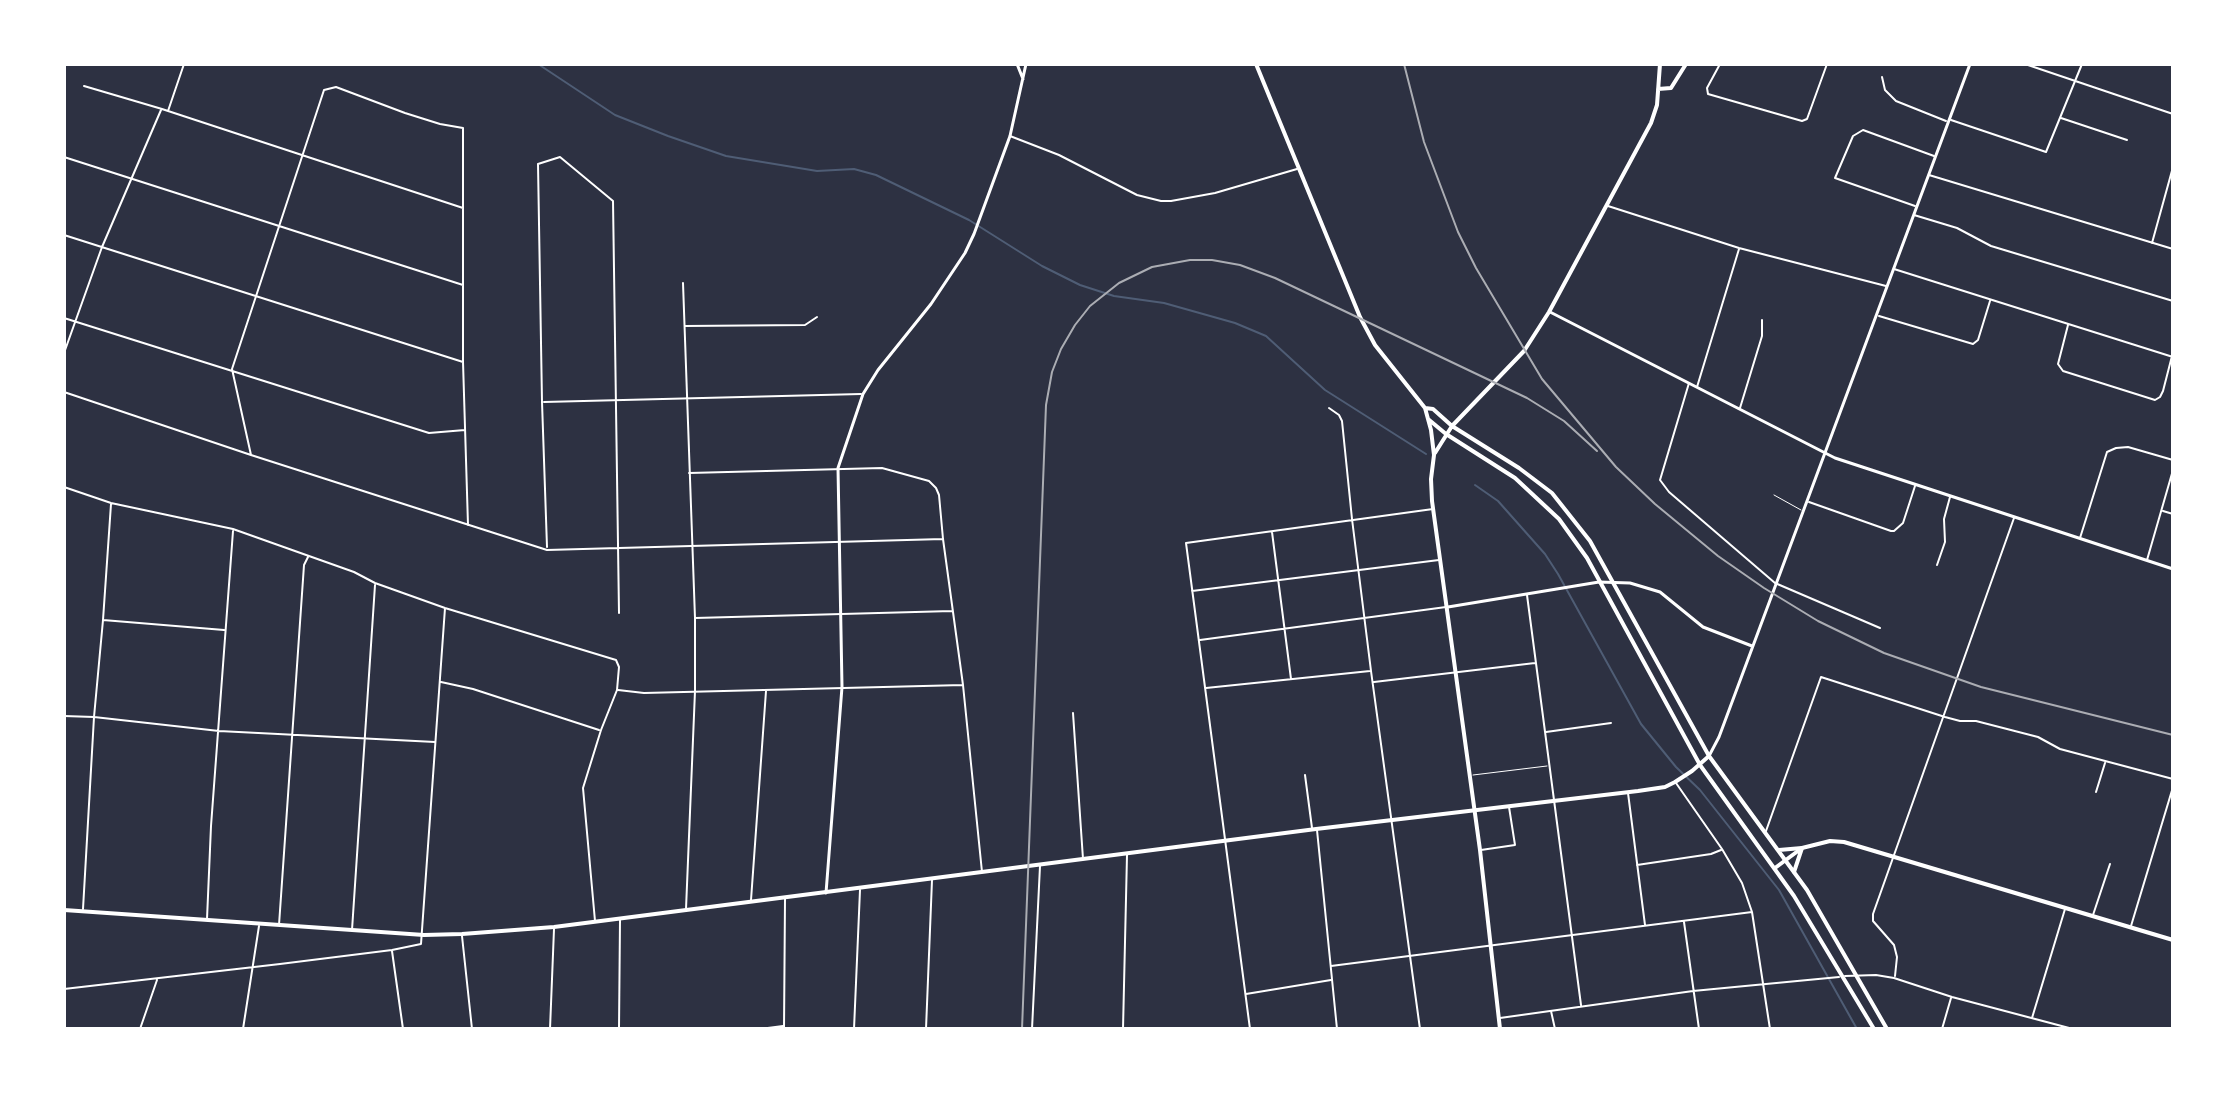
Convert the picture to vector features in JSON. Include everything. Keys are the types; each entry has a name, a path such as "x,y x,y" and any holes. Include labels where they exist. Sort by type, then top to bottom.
{"main road":[{"path":"1256,64 1371,339 1425,408 1431,430 1434,509 1475,810 1500,1029"},
{"path":"1434,455 1452,426 1524,351 1549,312 1651,123 1657,105 1660,64"},
{"path":"1658,89 1671,88 1686,64"},
{"path":"1425,408 1433,409 1452,426 1547,489 1590,541 1709,756 1786,859 1887,1029"},
{"path":"1426,417 1446,434 1515,478 1559,519 1587,558 1700,765 1794,896 1874,1029"},
{"path":"1539,500 1547,489"},
{"path":"64,910 424,935 554,927 1665,787 1678,781 1709,756"},
{"path":"1775,868 1802,848 1835,840 2173,940"},
{"path":"1779,850 1802,848"},
{"path":"1794,872 1802,848"}],"street":[{"path":"168,111 184,64"},
{"path":"1017,64 1023,79"},
{"path":"826,893 842,687 838,468 863,394 965,253 1010,136 1026,64"},
{"path":"1720,64 1707,88 1708,94 1802,121 1807,119 1827,64"},
{"path":"1709,756 1719,737 1970,64"},
{"path":"2025,64 2173,114"},
{"path":"1882,77 1885,90 1896,101 2046,152 2082,64"},
{"path":"84,86 463,208"},
{"path":"251,455 232,369 324,90 336,87 405,113 463,128 463,362 468,525"},
{"path":"64,353 102,247 162,109"},
{"path":"2060,117 2127,140"},
{"path":"1916,206 1835,178 1853,136 1863,130 1935,156"},
{"path":"1010,136 1049,150 1137,195 1161,201 1215,193 1298,168"},
{"path":"64,157 464,285"},
{"path":"547,550 538,164 560,157 613,201 619,613"},
{"path":"2152,244 2173,167"},
{"path":"1929,175 2173,249"},
{"path":"1607,205 1739,248 1887,286"},
{"path":"1913,214 1957,228 1991,246 2173,301"},
{"path":"64,235 463,362"},
{"path":"1697,387 1739,248"},
{"path":"1893,269 1990,300 2068,324 2172,357 2160,397 2155,400 2063,371 2058,364 2068,324"},
{"path":"683,283 695,618 695,691 685,910"},
{"path":"1876,315 1973,344 1978,340 1990,300"},
{"path":"1549,312 1825,454 2173,569"},
{"path":"685,326 805,325 817,317"},
{"path":"64,318 429,433 466,430"},
{"path":"1740,409 1762,336 1762,320"},
{"path":"1689,383 1660,480 1669,492 1775,583 1880,628"},
{"path":"64,392 547,550 943,539"},
{"path":"542,402 863,394"},
{"path":"1329,408 1342,421 1371,671 1420,1029"},
{"path":"2079,539 2107,452 2128,447 2173,460"},
{"path":"689,473 882,468 929,481 936,488 963,685 982,872"},
{"path":"2147,560 2173,470"},
{"path":"1807,501 1894,531 1903,523 1916,485"},
{"path":"64,487 111,503 233,529 445,608 616,660 619,667 617,690 583,788 596,923"},
{"path":"1937,565 1945,542 1944,519 1950,496"},
{"path":"83,912 111,503"},
{"path":"1250,1029 1186,543 1434,509"},
{"path":"2160,510 2173,514"},
{"path":"1894,978 1897,957 1894,945 1873,921 1873,914 2014,517"},
{"path":"207,920 233,529"},
{"path":"1272,530 1291,679"},
{"path":"279,926 304,565 308,556"},
{"path":"1192,591 1440,560"},
{"path":"1198,640 1284,631 1612,581 1660,592 1703,627 1752,646"},
{"path":"352,930 375,583"},
{"path":"1527,593 1581,1006"},
{"path":"64,989 252,968 421,944 445,608"},
{"path":"695,618 953,611"},
{"path":"103,620 226,630"},
{"path":"1373,682 1537,663"},
{"path":"1206,688 1371,671"},
{"path":"1765,833 1821,677 1945,717 1976,721 2038,737 2060,749 2173,779"},
{"path":"440,682 473,689 601,730"},
{"path":"617,690 644,693 963,685"},
{"path":"750,903 766,690"},
{"path":"1073,713 1083,859"},
{"path":"64,716 219,731 436,742"},
{"path":"1545,732 1611,723"},
{"path":"2096,792 2105,761"},
{"path":"1305,775 1337,1029"},
{"path":"1678,781 1742,883 1752,912 1770,1029"},
{"path":"2131,927 2173,787"},
{"path":"1628,792 1645,925"},
{"path":"1480,850 1515,845 1509,806"},
{"path":"1637,865 1711,854 1722,849"},
{"path":"1123,1029 1127,853"},
{"path":"2093,916 2110,864"},
{"path":"1032,1029 1041,865"},
{"path":"926,1029 932,879"},
{"path":"854,1029 860,888"},
{"path":"760,1029 784,1027 785,898"},
{"path":"2032,1018 2066,908"},
{"path":"1331,966 1752,912"},
{"path":"619,1029 620,919"},
{"path":"1683,921 1699,1029"},
{"path":"243,1029 259,925"},
{"path":"550,1029 554,927"},
{"path":"462,934 472,1029"},
{"path":"392,950 403,1029"},
{"path":"1498,1018 1693,991 1856,974 1894,978 2073,1029"},
{"path":"140,1029 157,979"},
{"path":"1246,994 1332,980"},
{"path":"1942,1029 1952,997"},
{"path":"1550,1010 1555,1029"}],"lane":[{"path":"1774,495 1803,511"},
{"path":"1470,776 1550,766"}],"waterway":[{"path":"538,64 615,115 668,136 726,156 817,171 854,169 876,175 969,220 1042,266 1080,285 1114,296 1164,303 1235,323 1266,336 1325,390 1426,454"},
{"path":"1475,485 1498,501 1545,554 1641,724 1676,767 1700,790 1779,890 1857,1029"}],"railway":[{"path":"1404,64 1424,142 1458,232 1476,268 1542,379 1616,467 1655,504 1718,556 1764,588 1818,621 1884,653 1981,687 2173,735"},
{"path":"1022,1029 1046,405 1052,372 1061,349 1090,306 1119,283 1152,267 1190,260 1240,265 1275,278 1527,398 1564,421 1597,451"}]}
